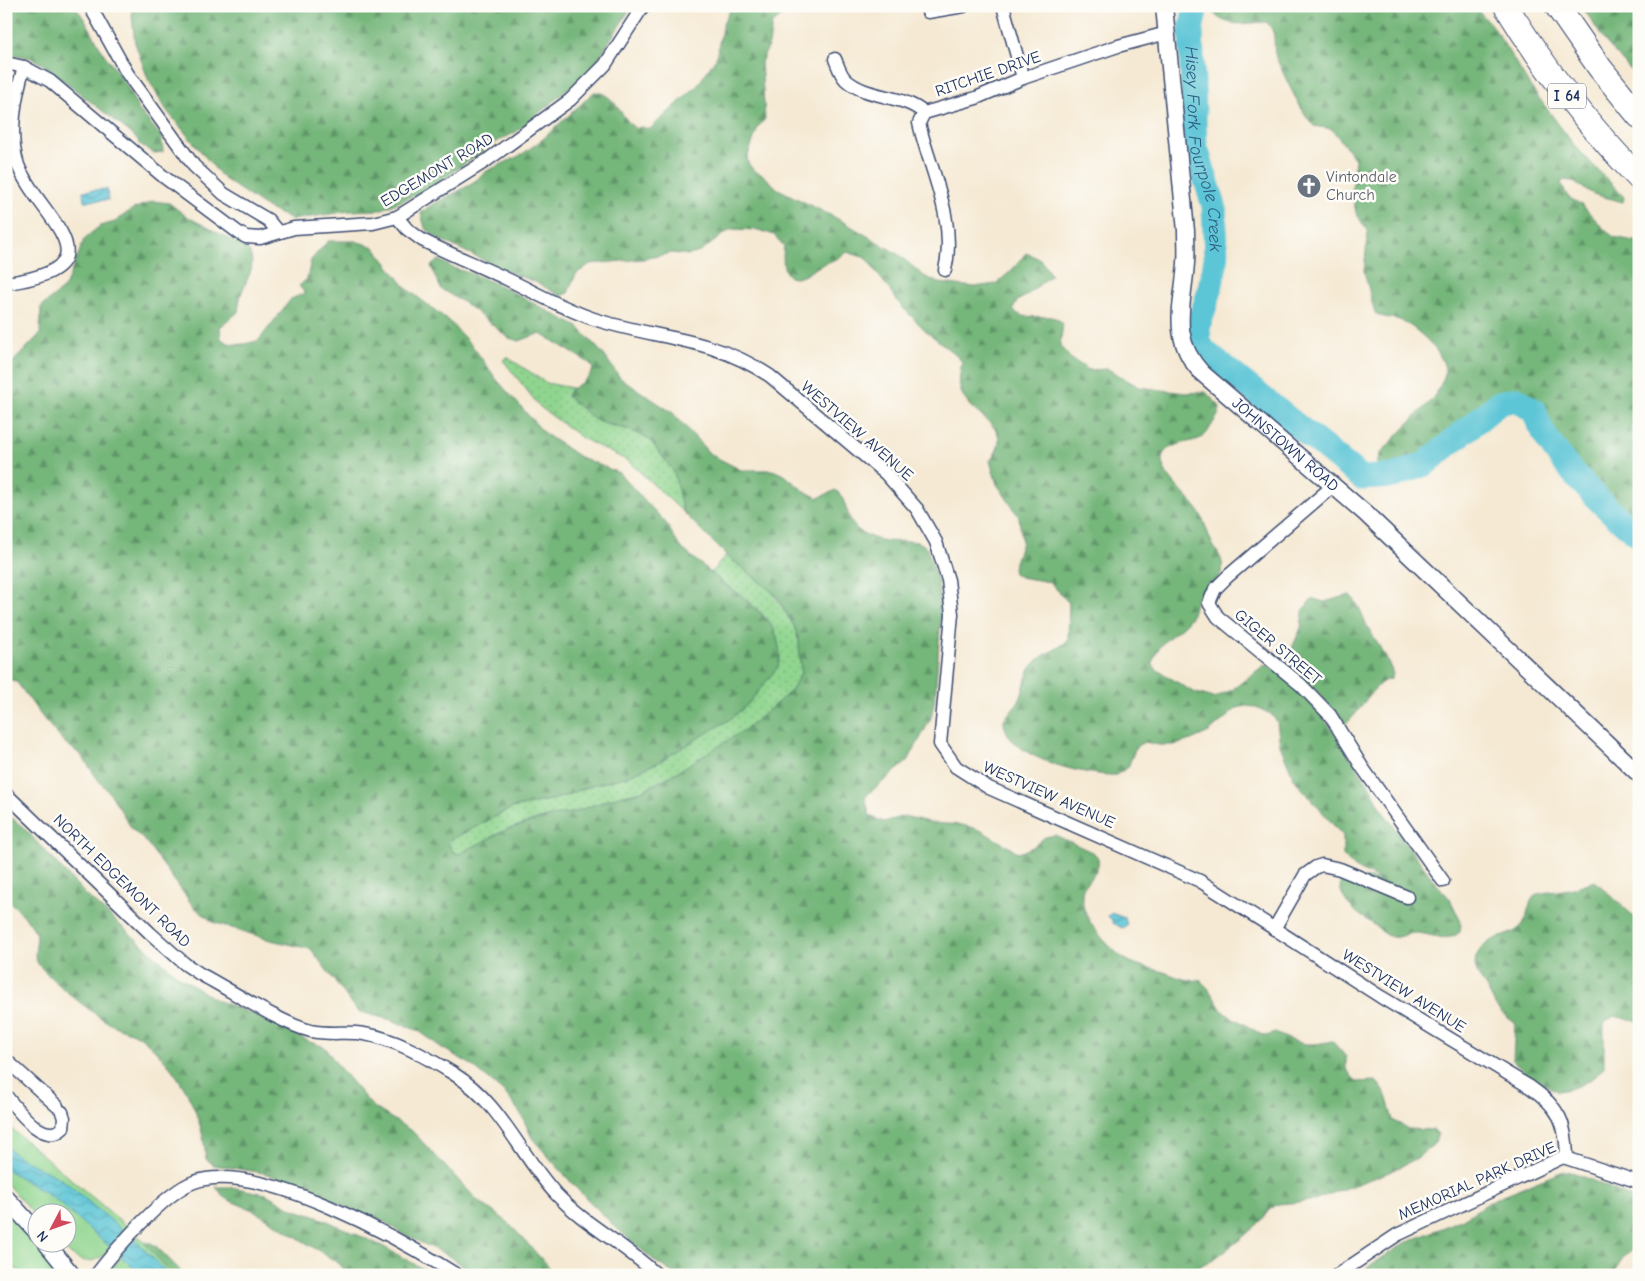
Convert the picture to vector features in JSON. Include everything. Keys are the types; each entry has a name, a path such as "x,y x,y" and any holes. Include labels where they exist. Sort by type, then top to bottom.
{"highway":[{"name":"I 64","path":"1506,6 1525,38 1566,94 1611,150 1639,178"},
{"name":"I 64","path":"1557,6 1600,68 1639,116"}],"street":[{"path":"90,6 127,73 194,166 224,194 268,220 278,232"},
{"name":"EDGEMONT ROAD","path":"6,63 24,67 61,90 164,177 238,233 253,239 310,226 373,223 397,217 486,161 570,100 605,65 643,6"},
{"path":"928,12 964,6"},
{"path":"1003,6 1023,78"},
{"name":"JOHNSTOWN ROAD","path":"1164,6 1186,231 1186,261 1180,312 1180,330 1183,343 1193,364 1334,486 1639,774"},
{"name":"RITCHIE DRIVE","path":"835,59 841,73 854,85 913,106 924,113 976,98 1023,78 1118,46 1167,33"},
{"path":"6,283 33,279 47,274 62,262 65,254 62,233 23,175 16,155 14,143 17,98 24,67"},
{"path":"924,113 920,118 920,129 943,207 949,236 945,270"},
{"name":"WESTVIEW AVENUE","path":"397,217 407,229 422,240 569,310 609,324 678,337 719,349 752,364 770,376 886,474 917,509 936,542 951,597 950,653 939,733 940,744 953,763 965,774 989,788 1187,874 1543,1096 1551,1104 1562,1122 1567,1141 1567,1158"},
{"name":"GIGER STREET","path":"1334,486 1227,577 1216,589 1209,602 1218,617 1301,684 1330,715 1362,767 1443,881"},
{"name":"NORTH EDGEMONT ROAD","path":"6,794 150,933 185,964 301,1027 319,1032 375,1036 408,1050 454,1074 487,1100 557,1194 657,1275"},
{"path":"1274,929 1305,876 1322,865 1340,868 1407,897"},
{"path":"6,1060 59,1109 64,1118 63,1128 54,1134 34,1126 6,1096"},
{"name":"MEMORIAL PARK DRIVE","path":"1338,1275 1397,1235 1558,1159 1567,1158 1639,1182"},
{"path":"96,1275 167,1200 188,1185 205,1179 233,1178 279,1188 319,1202 407,1246 457,1275"},
{"path":"6,1198 28,1222"},
{"path":"55,1254 72,1275"}],"green space":[{"path":"6,6 75,6 104,54 126,84 138,109 162,137 163,152 154,153 138,143 139,141 127,130 42,64 31,58 6,53"},
{"path":"131,6 632,6 597,61 580,79 516,132 498,141 425,191 380,210 349,211 292,220 264,206 223,178 167,111 148,79 135,43"},
{"path":"732,6 793,6 772,24 769,44 761,62 765,119 758,127 747,158 754,171 763,175 778,189 842,221 898,254 924,276 939,283 974,287 996,284 1012,270 1026,253 1040,259 1051,275 1017,301 1013,310 1025,316 1046,316 1058,319 1063,324 1060,346 1070,358 1089,370 1108,369 1139,387 1185,393 1206,392 1220,406 1218,415 1205,435 1197,440 1173,446 1164,453 1162,458 1165,471 1175,485 1194,504 1200,514 1221,559 1221,574 1196,599 1190,618 1163,643 1155,655 1152,664 1156,669 1193,692 1214,698 1232,690 1263,666 1268,665 1294,684 1332,729 1369,785 1384,813 1434,881 1450,899 1461,922 1460,932 1444,938 1421,933 1393,937 1384,933 1353,909 1341,891 1342,877 1381,880 1355,868 1343,856 1343,836 1294,779 1280,745 1277,722 1271,714 1256,707 1245,706 1237,708 1209,732 1191,740 1174,745 1159,745 1145,742 1140,744 1136,747 1128,767 1116,775 1086,772 1048,762 1031,754 1017,744 1007,733 1004,719 1020,700 1029,671 1043,656 1068,640 1069,603 1050,582 1020,577 1014,573 1013,568 1022,542 1019,517 997,484 990,461 997,449 999,440 997,432 969,405 963,396 960,383 962,362 902,307 866,258 847,252 803,276 791,277 785,270 784,246 774,235 759,230 731,229 700,252 689,255 672,253 643,259 590,264 576,274 568,293 560,296 538,283 502,269 439,239 425,228 421,213 430,206 470,185 487,171 521,155 543,139 594,92 607,96 636,129 640,127 650,129 697,86 716,58 723,24"},
{"path":"1209,6 1474,6 1494,28 1530,86 1574,145 1624,197 1623,202 1593,194 1572,181 1563,180 1561,184 1568,197 1582,205 1614,237 1639,242 1639,527 1627,521 1546,429 1540,408 1531,397 1517,391 1502,392 1491,396 1444,442 1416,465 1385,471 1377,464 1380,454 1433,398 1443,380 1444,366 1436,350 1423,336 1402,321 1375,313 1364,271 1368,232 1356,213 1352,191 1355,159 1332,129 1314,126 1303,111 1276,57 1273,31 1266,22 1241,24 1227,22 1214,14"},
{"path":"1582,6 1639,6 1639,80 1604,40"},
{"path":"153,201 169,203 186,216 247,248 252,266 240,297 238,312 220,327 221,338 229,343 245,344 259,340 291,299 305,293 299,286 307,279 311,260 328,241 355,241 374,247 407,289 449,321 474,348 497,380 544,433 580,457 619,473 666,523 679,546 729,588 742,596 765,618 775,631 780,657 778,667 748,704 732,718 657,763 625,777 593,785 559,798 512,808 450,840 448,843 453,852 460,854 503,831 551,816 572,813 619,796 637,793 669,777 749,727 791,691 801,673 799,640 794,626 777,596 726,555 683,512 674,472 650,440 630,430 595,420 567,396 572,389 590,375 593,369 591,364 543,335 538,334 519,341 509,338 466,304 441,289 431,266 439,260 453,268 501,286 578,327 604,355 620,378 673,413 710,454 741,470 772,470 783,474 804,491 818,498 836,490 843,500 849,518 861,532 884,541 908,541 918,543 927,548 938,581 941,616 935,697 931,718 908,761 865,798 870,816 884,822 904,816 932,823 962,825 980,830 1019,853 1033,847 1045,837 1055,835 1094,853 1098,857 1097,869 1083,889 1082,902 1093,927 1118,954 1138,965 1184,979 1200,980 1208,988 1223,1012 1261,1034 1266,1036 1275,1033 1297,1042 1309,1044 1332,1041 1346,1057 1346,1069 1356,1082 1376,1081 1380,1085 1385,1094 1393,1120 1408,1129 1434,1130 1438,1134 1434,1144 1417,1158 1392,1171 1311,1201 1278,1204 1269,1210 1260,1222 1243,1237 1217,1257 1183,1275 676,1275 656,1262 613,1225 577,1189 532,1138 521,1114 505,1093 470,1064 442,1048 419,1031 391,1020 357,1011 311,949 270,940 213,922 193,906 147,843 132,829 112,796 81,755 64,742 43,718 16,681 6,679 6,377 12,363 40,334 41,307 65,287 85,238 100,226 115,222 131,210"},
{"path":"507,357 547,383 572,388 569,391 605,424 630,430 650,440 674,472 683,512 628,461 582,438 540,407 503,360"},
{"path":"726,555 772,591 794,626 799,640 801,673 791,691 749,727 692,764 642,791 619,796 572,813 551,816 517,826 459,854 453,852 448,842 450,840 512,808 559,798 593,785 625,777 657,763 708,731 780,657 776,636 769,622 754,607 711,573"},
{"path":"1350,595 1385,655 1393,674 1391,679 1384,681 1372,691 1351,720 1345,724 1320,695 1296,672 1287,659 1301,628 1303,611 1309,602 1314,599 1324,602"},
{"path":"6,813 24,828 86,895 177,975 216,1000 253,1014 310,1042 325,1047 338,1066 372,1106 413,1132 478,1201 505,1220 519,1234 556,1275 477,1275 447,1255 401,1233 383,1221 347,1208 319,1192 264,1173 214,1165 206,1159 200,1124 194,1108 167,1063 142,1038 114,1026 85,1007 64,990 37,962 35,954 37,938 34,929 23,915 6,899"},
{"path":"1595,881 1639,921 1639,1022 1614,1016 1604,1023 1604,1067 1583,1084 1557,1091 1533,1079 1513,1061 1515,1023 1495,1005 1478,975 1475,964 1478,953 1489,942 1515,931 1523,924 1531,900 1537,894 1570,889"},
{"path":"6,1124 130,1229 113,1247 97,1259 89,1261 80,1260 71,1254 78,1254 78,1204 28,1204 28,1208 6,1183"},
{"path":"1564,1171 1575,1173 1639,1201 1639,1246 1623,1258 1613,1275 1356,1275 1403,1244 1463,1219 1496,1198"},
{"path":"216,1187 231,1187 266,1194 293,1209 323,1219 382,1246 434,1275 346,1275 340,1264 255,1211 226,1199"},
{"path":"6,1212 28,1237 28,1254 44,1254 56,1268 58,1275 30,1275 6,1265"},
{"path":"139,1236 172,1275 106,1275"},
{"path":"141,1243 151,1243 156,1246 185,1275 169,1275"}],"water":[{"path":"107,189 108,200 84,201 83,191"},
{"path":"1111,913 1125,918 1127,925 1122,928 1113,923 1108,916"},
{"path":"6,1146 18,1157 63,1180 139,1244 169,1275 142,1275 78,1219 78,1204 61,1204 6,1169"}],"waterway":[{"name":"Hisey Fork Fourpole Creek","path":"1196,6 1191,30 1195,145 1214,206 1216,259 1209,293 1198,327 1199,342 1204,351 1362,478 1393,476 1425,464 1499,403 1517,399 1535,412 1540,427 1550,444 1578,479 1639,535"}],"place":[{"name":"Vintondale Church","path":"1309,186"}]}
